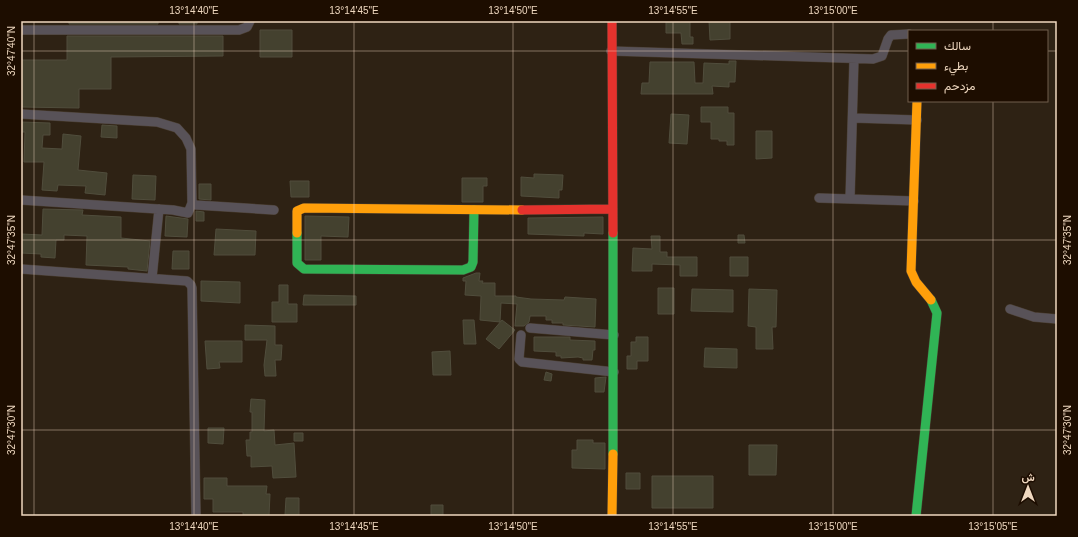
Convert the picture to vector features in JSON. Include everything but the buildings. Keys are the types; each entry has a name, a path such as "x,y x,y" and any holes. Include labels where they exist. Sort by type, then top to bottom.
{"street":[{"path":"21,30 239,30 247,27 250,21"},
{"path":"612,21 614,335 612,516"},
{"path":"611,51 873,59 880,57 890,36 894,34 908,34"},
{"path":"850,199 854,59"},
{"path":"916,516 937,313 935,307 916,281 911,271 917,102"},
{"path":"21,114 157,122 177,128 186,138 191,149 192,203 188,213 159,209 21,200"},
{"path":"853,118 917,120"},
{"path":"819,198 914,201"},
{"path":"192,203 196,206 274,210"},
{"path":"152,278 159,209"},
{"path":"474,210 473,262 471,267 463,270 304,269 296,263 297,212 300,209 613,209"},
{"path":"21,269 187,281 191,284 196,516"},
{"path":"1010,309 1034,317 1057,319"},
{"path":"530,328 614,335"},
{"path":"521,334 519,359 522,362 614,372"}],"traffic: fast":[{"path":"297,233 297,263 304,269 463,270 471,267 473,262 474,210"},
{"path":"613,233 613,454"},
{"path":"916,516 937,313 931,300"}],"traffic: slow":[{"path":"917,102 911,271 916,282 931,300"},
{"path":"297,233 297,211 304,208 522,210"},
{"path":"612,516 613,454"}],"traffic: jam":[{"path":"612,21 613,233"},
{"path":"522,210 613,209"}]}
